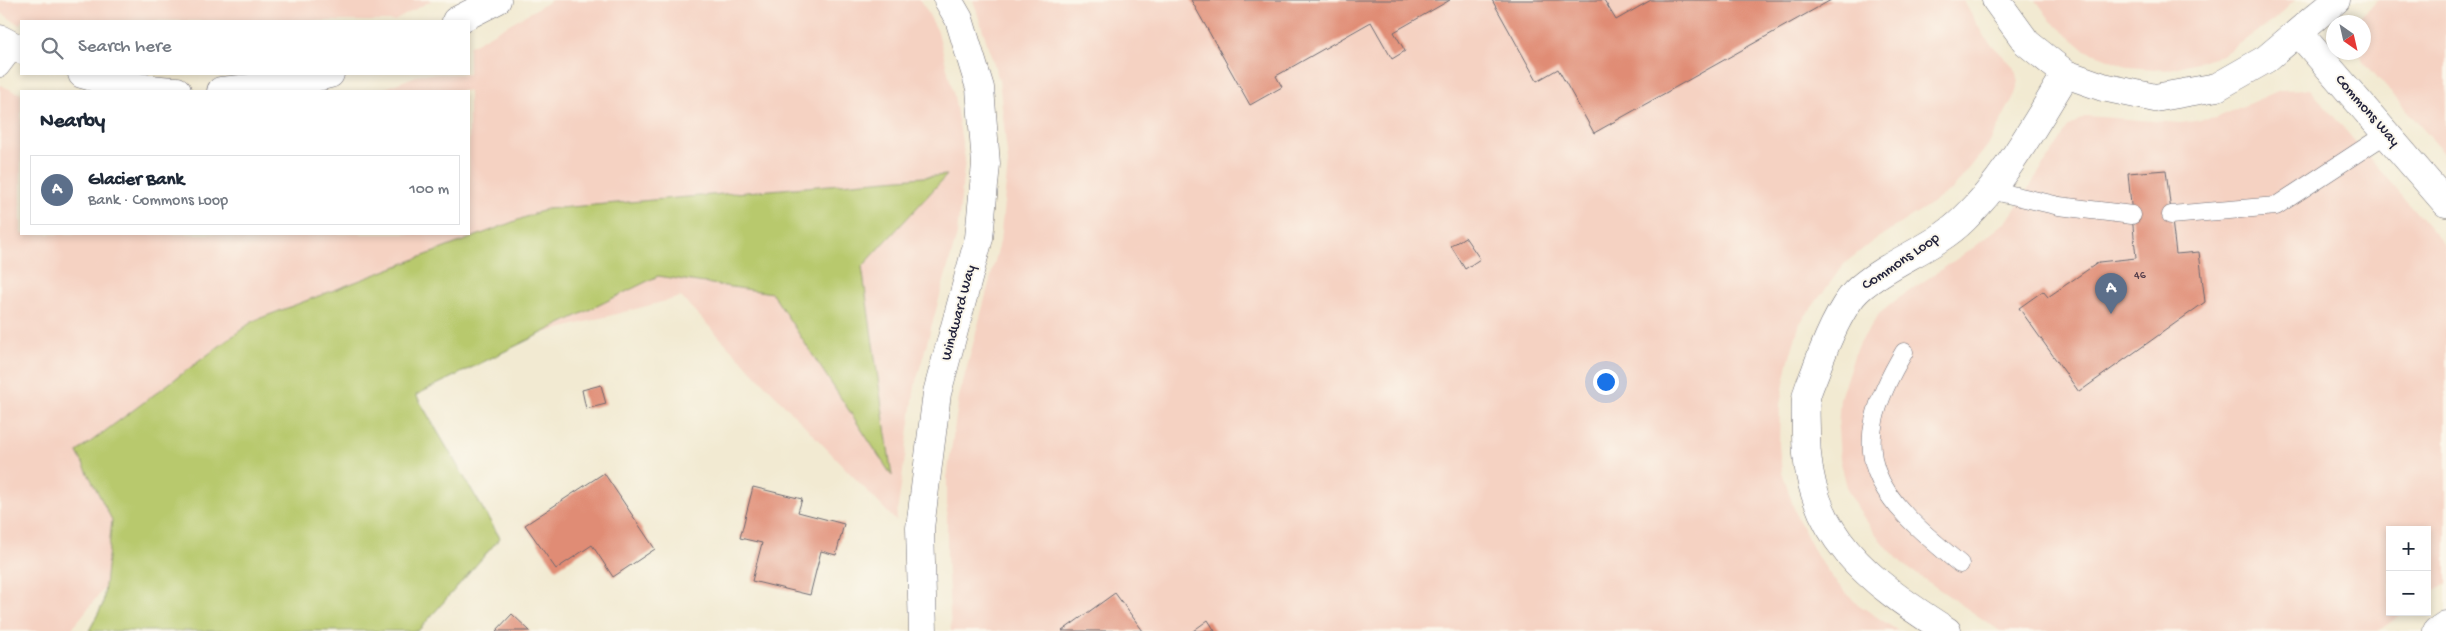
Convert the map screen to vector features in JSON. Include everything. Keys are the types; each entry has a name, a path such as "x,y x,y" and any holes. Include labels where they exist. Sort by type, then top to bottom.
{"street":[{"path":"458,20 497,0"},
{"name":"Windward Way","path":"923,631 920,528 937,393 979,238 986,164 980,88 959,19 948,0"},
{"path":"1996,0 2027,42 2066,74 2103,87 2155,98 2218,87 2266,59 2336,0"},
{"name":"Commons Way","path":"2299,33 2446,203"},
{"name":"Commons Loop","path":"1947,631 1907,605 1860,568 1827,524 1810,480 1806,452 1806,399 1825,344 1840,316 1859,289 1964,220 1990,190 2066,74"},
{"path":"86,75 110,82 154,90"},
{"path":"231,90 290,84 326,75"},
{"path":"2437,631 2446,625"}],"lane":[{"path":"2171,215 2276,206 2386,134"},
{"path":"1990,190 2059,206 2132,215"},
{"path":"1904,352 1886,382 1873,426 1872,449 1875,472 1880,484 1900,512 1960,564"}],"shaded area":[{"path":"0,0 432,0 396,20 20,20 20,25 0,12"},
{"path":"552,0 921,0 938,32 954,96 965,159 957,234 915,386 896,521 681,297 245,411 70,631 0,631 0,85 20,94 20,235 470,235 470,90 381,90 418,75 470,75 470,46"},
{"path":"973,0 1963,0 1985,38 2014,67 2019,81 2015,94 1989,144 1952,190 1873,241 1845,263 1800,323 1788,363 1780,405 1779,445 1782,472 1797,517 1817,556 1835,581 1856,603 1898,631 951,631 947,557 947,478 959,397 1000,242 1008,163 999,80"},
{"path":"2036,0 2295,0 2274,20 2222,55 2167,70 2129,67 2085,50 2051,21"},
{"path":"2379,0 2446,0 2446,155 2363,61 2371,60 2371,15 2361,15"},
{"path":"2310,89 2446,247 2446,583 2431,593 2431,526 2386,526 2386,616 2399,616 2378,631 2000,631 1905,566 1881,541 1862,515 1848,491 1840,459 1838,429 1840,398 1857,347 1879,314 1896,300 1973,248 2007,221 2069,126 2086,116 2180,123 2216,118 2280,90"}],"green space":[{"path":"947,175 862,267 892,476 772,293 658,276 416,395 500,538 418,631 89,631 103,604 112,520 77,452 253,321 547,209"}],"building":[{"path":"1191,0 1450,0 1394,32 1405,51 1392,59 1371,22 1276,76 1282,87 1250,105"},
{"path":"1492,0 1604,0 1616,20 1651,0 1831,0 1594,133 1558,69 1537,81"},
{"path":"2166,170 2176,254 2199,252 2205,302 2079,392 2019,308 2043,291 2048,297 2099,262 2136,258 2128,173"},
{"path":"1465,237 1480,259 1465,269 1451,246"},
{"path":"601,385 606,404 586,409 582,390"},
{"path":"604,473 655,549 613,577 592,545 556,569 525,525"},
{"path":"753,487 802,499 798,512 844,524 836,555 821,551 810,595 752,581 762,543 740,538"},
{"path":"1115,593 1143,631 1062,631"},
{"path":"512,614 530,631 496,631"},
{"path":"1208,620 1215,631 1193,631"}],"place":[{"name":"Glacier Bank","path":"2111,314"}]}
